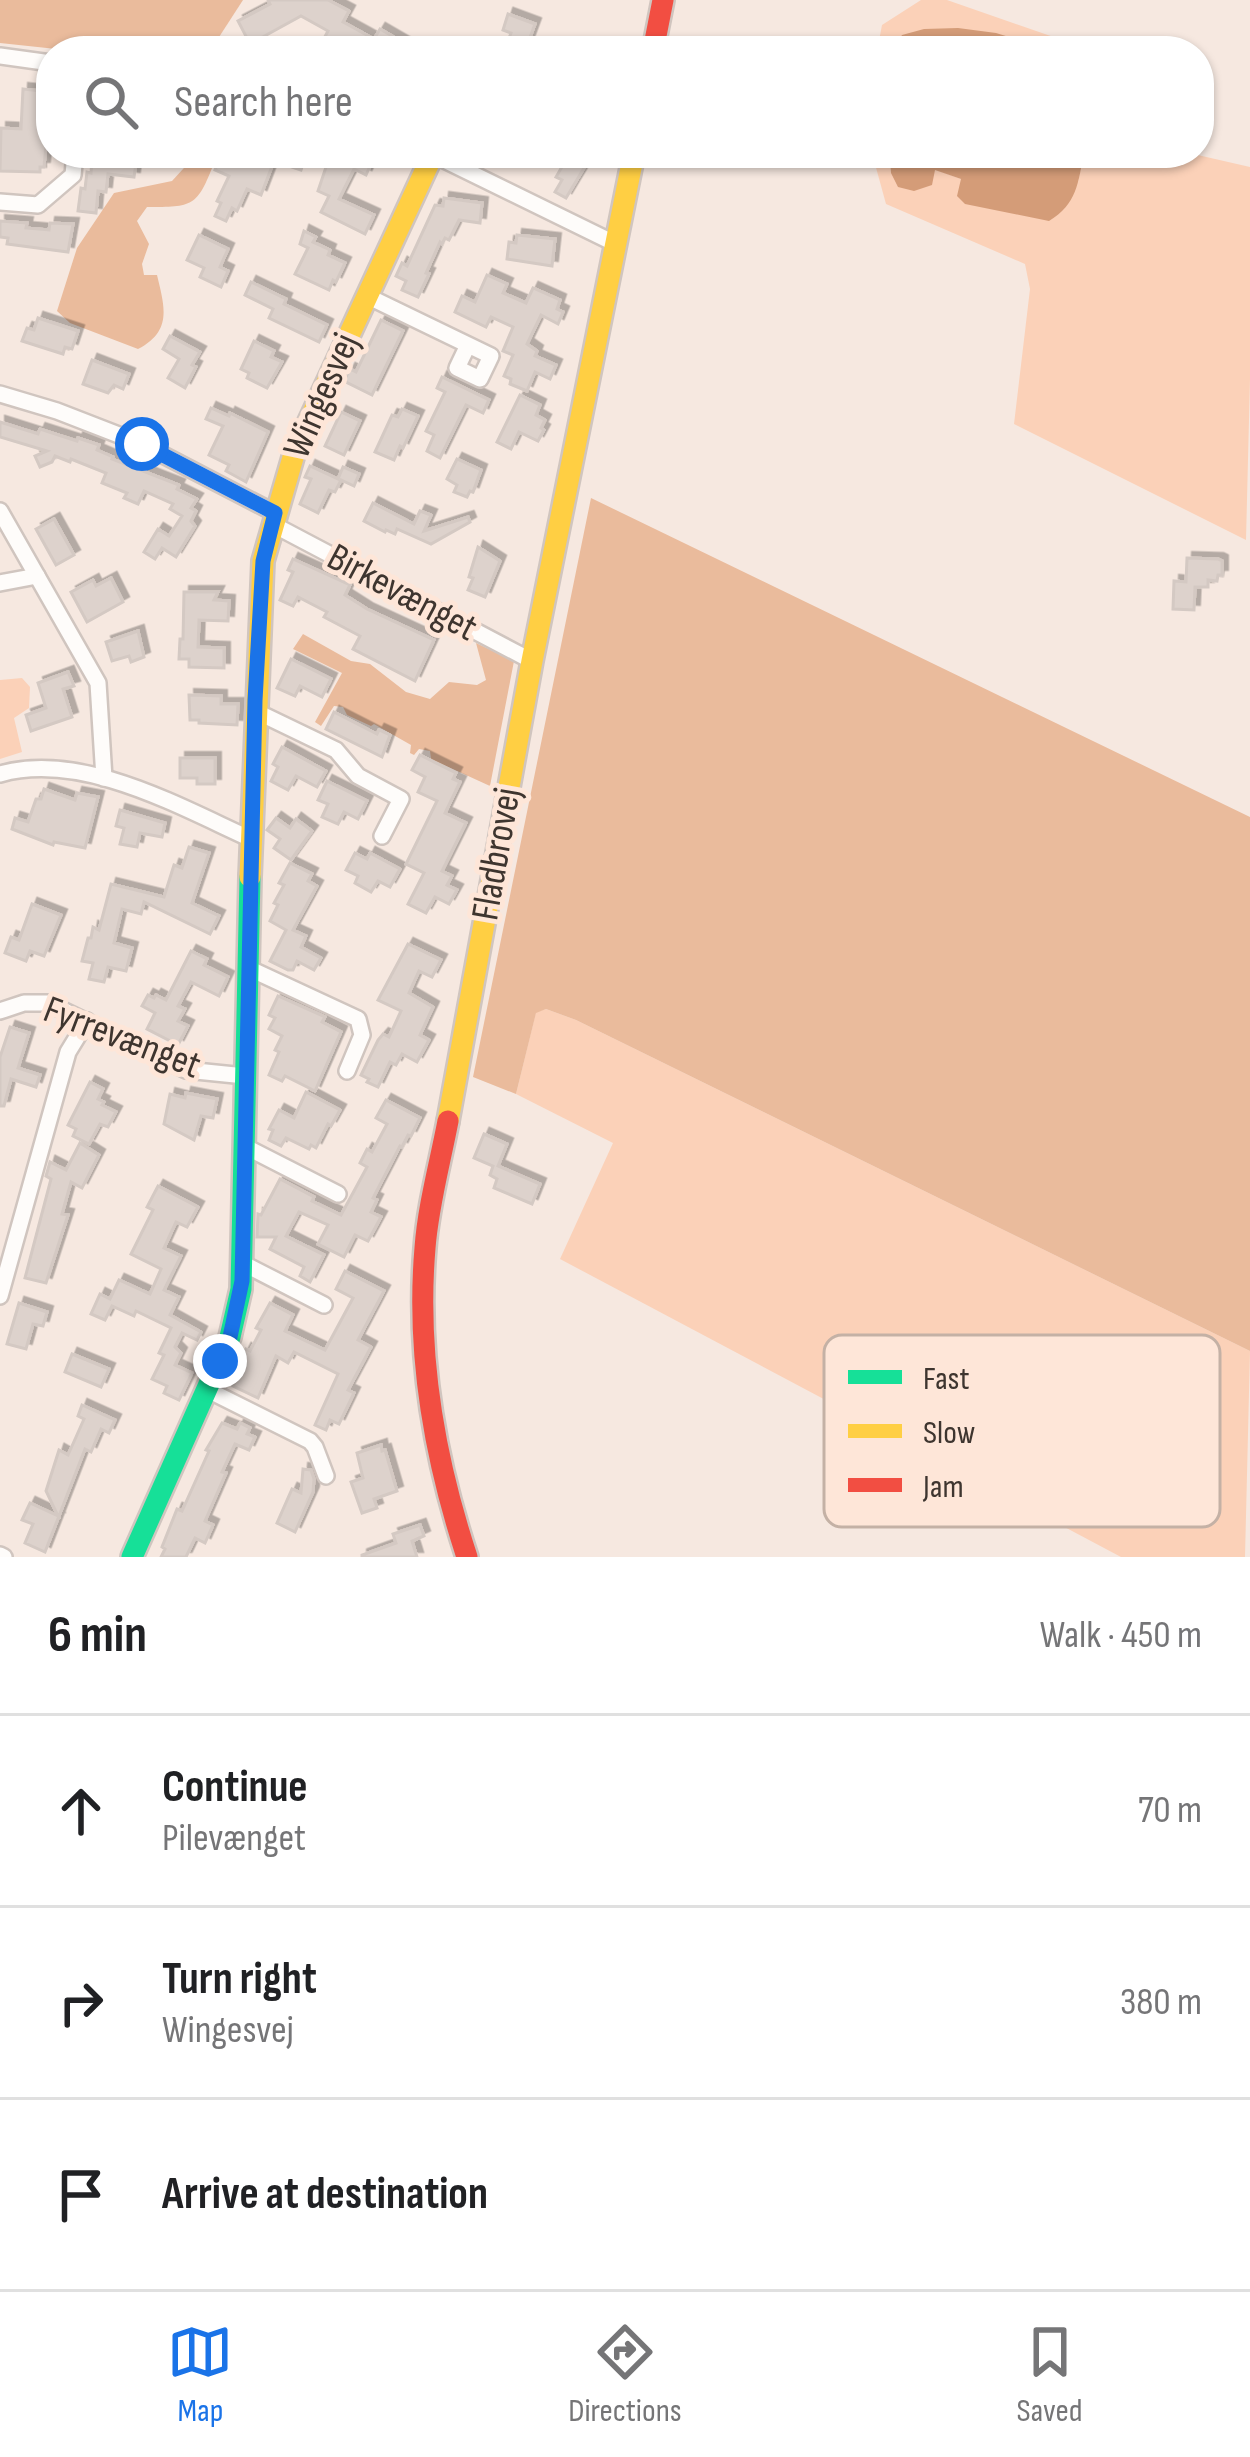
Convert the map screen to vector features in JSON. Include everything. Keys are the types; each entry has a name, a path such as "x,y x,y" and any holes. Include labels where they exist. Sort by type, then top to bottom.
{"main road":[{"path":"656,36 664,0"},
{"name":"Wingesvej","path":"132,1557 230,1337 241,1288 263,561 294,454 426,168"},
{"name":"Fladbrovej","path":"467,1557 434,1446 427,1400 421,1299 425,1244 532,661 631,168"}],"street":[{"path":"0,56 36,60"},
{"path":"0,202 38,205 73,175 74,168"},
{"path":"461,168 616,244"},
{"name":"Wingesvej","path":"367,296 468,345"},
{"name":"Birkevænget","path":"0,394 142,444 532,661"},
{"path":"0,511 98,683 104,778"},
{"path":"0,583 37,576"},
{"path":"255,711 336,750 358,776 401,799 382,836"},
{"path":"0,774 45,769 104,778 251,839"},
{"path":"248,968 358,1019 362,1035 347,1070"},
{"name":"Fyrrevænget","path":"0,1011 37,1001 48,1003 186,1070 245,1076"},
{"path":"0,1296 7,1242 68,1052 87,1021"},
{"path":"244,1146 338,1194"},
{"path":"242,1263 324,1305"},
{"path":"208,1390 310,1441 326,1476"}],"shaded area":[{"path":"0,0 243,0 220,36 36,36 36,47 0,43"},
{"path":"921,0 947,0 1051,36 880,36 882,25"},
{"path":"958,28 1006,36 901,36 924,29"},
{"path":"1214,159 1250,167 1246,540 1014,424 1030,289 1025,264 886,204 876,168 890,168 891,173 934,169 961,179 1078,182 1081,168 1214,168"},
{"path":"184,168 212,168 191,201 147,207 137,221 149,244 142,264 144,275 157,275 162,298 163,318 156,334 138,349 70,323 57,311 77,248 114,193 172,181"},
{"path":"890,168 1081,168 1071,200 1049,221 965,204 957,196 961,179 935,170 932,185 914,191 898,187"},
{"path":"591,498 1250,817 1250,1351 546,1009 536,1013 516,1094 473,1077"},
{"path":"303,634 351,661 370,664 406,692 430,699 449,682 477,685 486,680 476,643 514,661 490,786 431,759 430,751 410,753 411,745 347,715 343,707 334,706 321,726 315,722 342,673 293,649"},
{"path":"22,678 30,687 29,708 14,718 22,752 0,759 0,680"},
{"path":"546,1009 576,1020 1217,1335 824,1335 824,1399 560,1259 613,1143 516,1094 536,1012"},
{"path":"1220,1336 1250,1351 1245,1557 1121,1557 1065,1527 1220,1527"}],"building":[{"path":"268,0 328,0 349,11 343,22 369,36 325,36 328,31 301,16 265,36 246,36 238,21 270,4"},
{"path":"508,14 535,24 531,36 510,36 503,30"},
{"path":"23,89 36,90 36,168 40,172 0,171 1,128 21,129"},
{"path":"91,168 135,168 134,177 108,174 106,192 98,191 96,213 78,211 81,188 85,189 87,172"},
{"path":"271,168 261,195 247,189 237,211 232,208 226,221 215,216 229,176 215,170"},
{"path":"326,168 369,168 366,175 354,169 339,199 374,215 365,234 321,212 329,196 318,191"},
{"path":"561,168 584,168 566,198 555,192 562,180 556,177"},
{"path":"444,198 482,203 480,223 459,220 449,240 440,242 418,297 402,290 406,281 396,276 402,263 407,266 435,205 443,206"},
{"path":"0,221 49,230 50,223 73,224 68,252 7,244 8,238 0,237"},
{"path":"304,231 330,250 328,255 345,263 329,290 295,274 308,248 300,244"},
{"path":"199,235 228,249 220,267 228,271 221,287 200,277 204,268 187,260"},
{"path":"517,235 555,239 552,266 507,259 509,242 516,243"},
{"path":"487,275 507,284 503,293 526,303 533,288 560,300 557,309 563,312 558,324 541,315 527,344 537,351 535,356 556,365 550,379 535,372 527,391 504,376 513,355 503,351 513,327 491,317 486,327 455,312 462,296 475,302"},
{"path":"251,282 327,325 319,342 269,318 273,309 245,295"},
{"path":"38,318 78,331 72,349 65,347 63,354 22,341"},
{"path":"381,320 403,331 372,395 344,381 350,369 356,372"},
{"path":"170,336 200,352 185,388 168,378 179,359 163,349"},
{"path":"254,341 274,351 271,357 282,362 267,388 247,378 249,373 241,369"},
{"path":"92,360 129,374 123,389 114,385 108,393 83,384"},
{"path":"442,377 489,400 483,413 466,405 440,458 427,451 434,435 426,431 445,392 437,388"},
{"path":"520,395 540,405 536,415 545,420 544,430 538,441 519,432 511,449 497,442"},
{"path":"211,408 268,432 246,482 226,471 229,465 209,455 223,426 206,419"},
{"path":"402,409 418,416 394,460 375,452 392,415 398,417"},
{"path":"341,412 360,421 344,455 325,446"},
{"path":"0,422 99,445 97,450 112,459 179,485 177,489 197,499 191,508 196,511 191,521 195,526 176,557 162,548 155,559 144,552 158,529 169,536 182,516 170,509 173,504 144,491 138,504 124,498 127,493 102,483 106,473 71,459 55,456 40,467 35,456 47,451 0,437"},
{"path":"457,459 481,470 467,497 454,492 457,485 447,479"},
{"path":"310,466 338,479 343,467 359,474 354,486 341,480 335,492 329,490 318,513 300,504 311,479 305,477"},
{"path":"373,503 414,524 420,511 431,515 424,531 468,517 470,522 431,544 364,521"},
{"path":"54,519 74,555 56,565 36,529"},
{"path":"478,547 500,561 485,597 468,590"},
{"path":"1187,558 1218,559 1222,575 1217,581 1208,580 1208,587 1195,587 1194,610 1173,609 1174,581 1186,582"},
{"path":"293,559 350,585 345,595 367,609 434,640 415,681 353,649 360,636 324,617 327,612 298,597 293,606 280,600 293,572 288,570"},
{"path":"111,578 123,602 87,622 71,592 93,580 96,586"},
{"path":"184,592 218,592 214,600 229,601 228,621 199,620 198,647 224,648 224,668 189,667 189,659 179,659"},
{"path":"138,631 144,657 112,661 106,642"},
{"path":"291,659 331,679 322,697 300,686 295,696 277,688"},
{"path":"68,672 74,686 63,689 72,717 31,731 26,715 46,708 38,683"},
{"path":"189,695 221,696 221,704 238,704 237,725 190,720"},
{"path":"334,712 377,734 379,730 390,735 382,757 326,729"},
{"path":"282,747 326,771 317,787 296,776 288,790 271,781"},
{"path":"420,755 456,773 453,779 460,782 445,813 466,823 442,871 452,876 447,885 457,890 449,904 435,897 426,913 408,904 424,873 406,864 437,801 418,792 425,777 412,770"},
{"path":"180,758 215,758 215,784 180,778"},
{"path":"327,781 367,801 358,819 344,812 338,824 322,817 328,804 318,800"},
{"path":"44,789 75,800 77,793 98,797 85,848 53,845 12,829 15,818 28,822"},
{"path":"120,810 165,823 162,837 140,833 137,847 120,844 124,828 116,826"},
{"path":"276,818 290,828 296,819 312,831 291,860 274,848 280,839 267,830"},
{"path":"189,847 209,853 192,903 219,916 210,934 144,902 141,914 122,909 114,943 132,948 126,971 108,967 104,982 89,979 93,963 82,961 93,927 99,930 111,884 164,897 174,865 182,868"},
{"path":"355,853 367,859 370,853 400,869 390,887 378,881 371,892 355,883 358,876 346,870"},
{"path":"290,863 312,874 308,881 317,886 293,930 306,936 301,947 321,958 314,970 297,961 288,970 270,961 286,930 270,921 284,885 279,883"},
{"path":"32,904 61,915 44,956 30,951 26,961 5,953 11,937 19,940"},
{"path":"408,944 441,960 432,977 419,971 409,993 433,1007 420,1035 429,1040 417,1062 402,1054 396,1065 390,1062 378,1087 361,1075 378,1040 383,1034 389,1037 401,1011 378,1000"},
{"path":"191,951 207,959 204,965 228,977 219,996 191,982 178,1006 185,1009 178,1021 188,1026 178,1045 147,1029 155,1013 142,1006 148,995 166,1000"},
{"path":"278,996 325,1017 322,1022 341,1032 315,1091 285,1076 282,1081 269,1075 282,1036 269,1029 275,1018 269,1015"},
{"path":"10,1027 29,1033 18,1068 40,1075 36,1087 11,1079 4,1106 0,1106 0,1057"},
{"path":"90,1082 103,1089 98,1099 102,1105 116,1112 108,1127 100,1124 89,1144 73,1136 76,1129 68,1125"},
{"path":"306,1092 340,1110 316,1148 286,1138 281,1146 269,1140 279,1110 294,1118"},
{"path":"186,1093 217,1099 213,1118 201,1116 194,1140 164,1124 170,1094 185,1098"},
{"path":"386,1100 420,1118 373,1198 377,1200 371,1212 381,1217 368,1241 355,1235 344,1257 318,1244 328,1225 299,1212 286,1236 324,1255 310,1282 300,1276 304,1267 270,1249 276,1237 257,1237 258,1214 280,1179 341,1215 367,1167 360,1163 367,1149 372,1152 387,1124 376,1118"},
{"path":"484,1134 507,1144 498,1166 540,1184 532,1204 494,1188 493,1166 474,1158"},
{"path":"80,1143 99,1155 82,1188 71,1182 62,1214 68,1215 46,1283 25,1278 51,1179 46,1176 50,1162 66,1170"},
{"path":"158,1186 198,1207 187,1227 176,1222 164,1248 181,1256 164,1290 179,1297 170,1315 201,1332 197,1340 182,1333 175,1347 181,1353 175,1365 192,1373 179,1400 164,1393 167,1386 152,1379 171,1328 136,1311 134,1316 112,1306 105,1320 91,1314 100,1294 110,1299 119,1280 150,1294 161,1269 131,1254 153,1210 147,1207"},
{"path":"345,1271 384,1291 358,1340 371,1347 348,1390 354,1393 339,1424 330,1420 326,1430 315,1425 338,1374 294,1352 288,1363 276,1356 258,1398 233,1386 244,1363 240,1361 261,1330 256,1328 270,1303 293,1315 285,1331 325,1350 353,1298 336,1289"},
{"path":"19,1303 47,1312 43,1326 33,1324 26,1349 7,1344"},
{"path":"72,1354 109,1369 101,1387 65,1372"},
{"path":"82,1405 115,1420 109,1433 101,1429 91,1452 85,1449 45,1552 25,1543 33,1524 22,1520 30,1503 58,1516 46,1491 59,1450 68,1455 84,1419 78,1416"},
{"path":"222,1423 237,1429 240,1423 255,1437 249,1450 235,1444 205,1521 213,1525 205,1543 195,1538 186,1557 161,1557 177,1509 182,1511"},
{"path":"381,1445 397,1491 374,1499 377,1508 362,1513 351,1482 363,1478 357,1453"},
{"path":"303,1469 311,1470 313,1492 295,1532 277,1523 292,1489 301,1493"},
{"path":"420,1525 424,1536 412,1541 417,1557 362,1557 396,1543 393,1534"}],"traffic: fast":[{"path":"132,1557 230,1337 241,1289 250,877"}],"traffic: slow":[{"path":"250,877 263,561 294,454 427,168"},
{"path":"448,1121 532,661 631,168"}],"traffic: jam":[{"path":"656,36 663,0"},
{"path":"448,1121 427,1232 423,1327 437,1443 467,1557"}],"route":[{"path":"142,444 275,513 263,561 255,700 242,1281 220,1361"}]}
